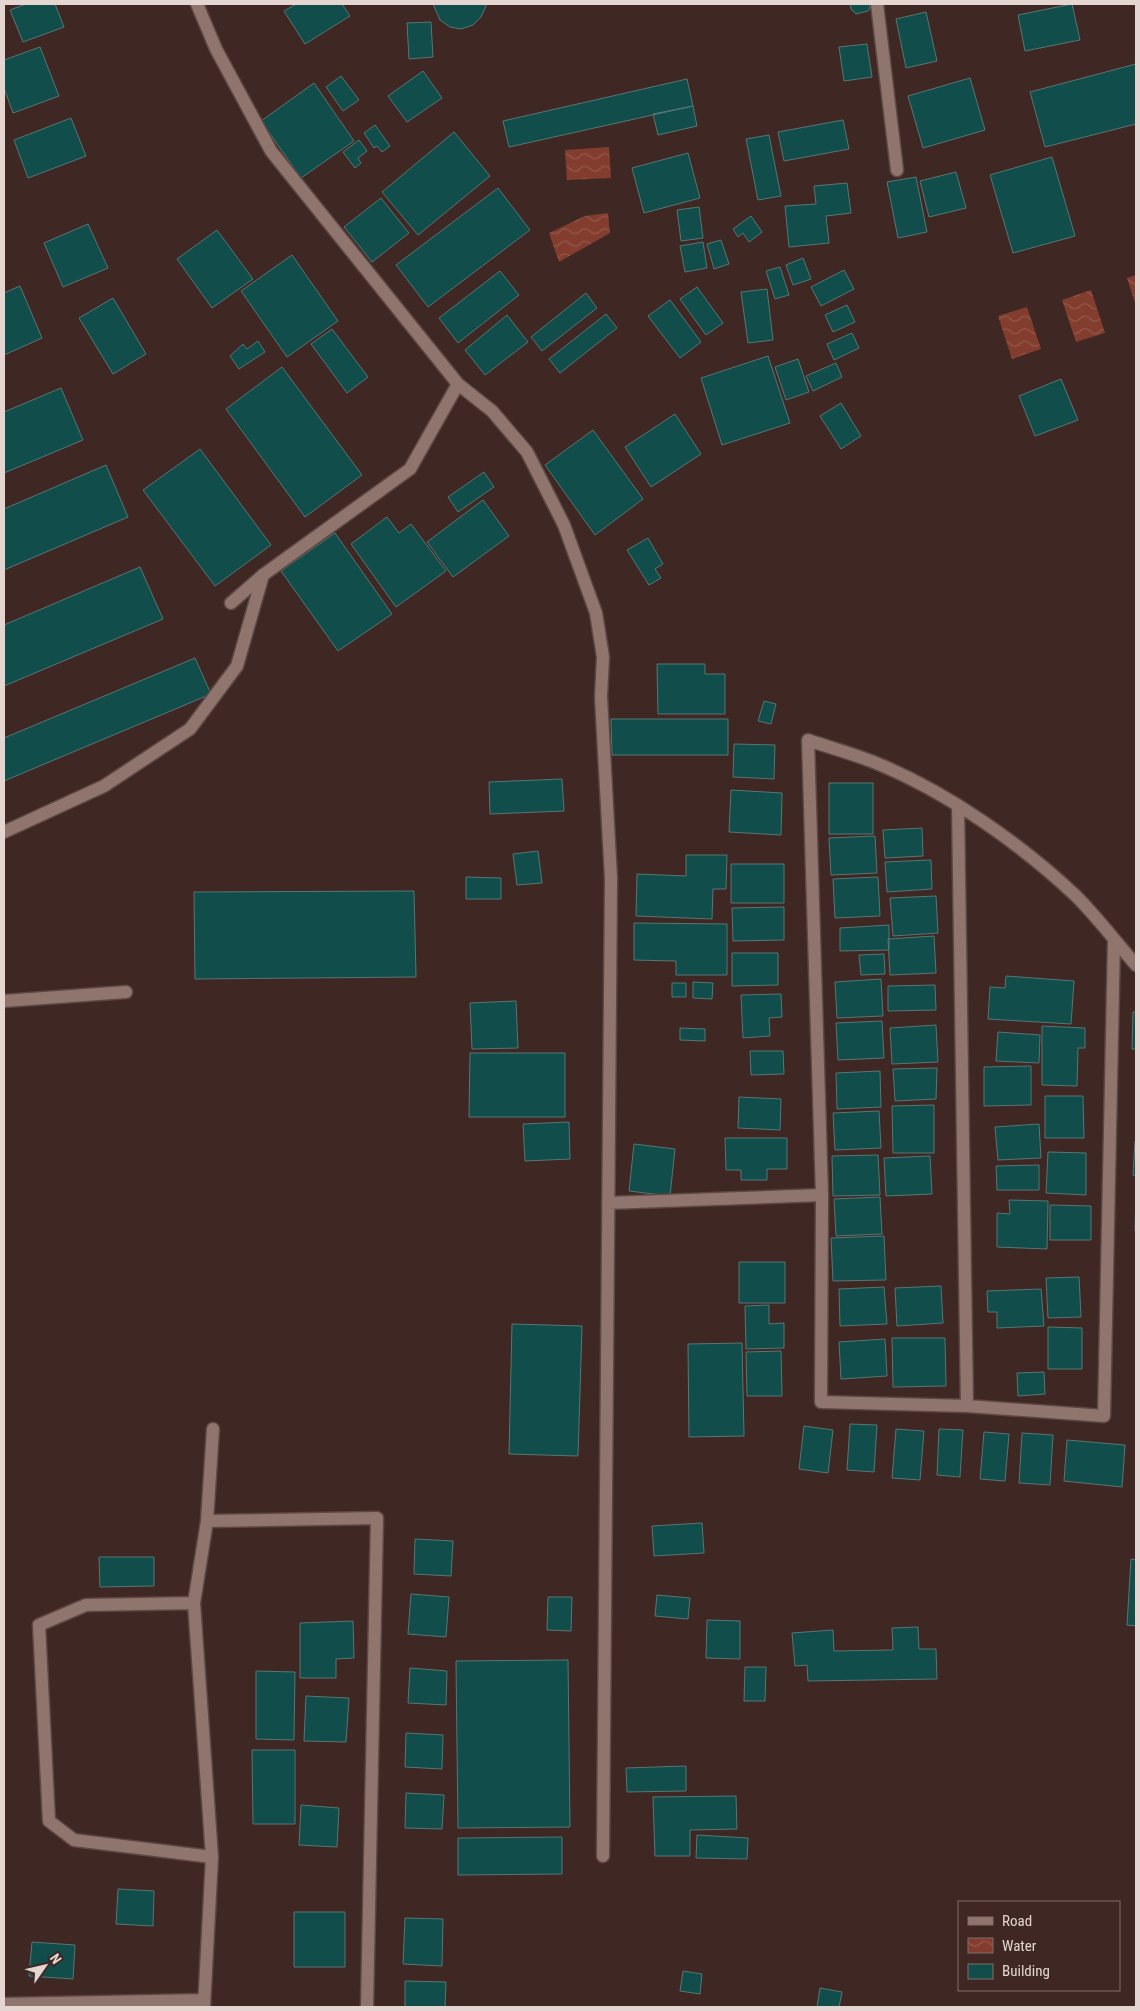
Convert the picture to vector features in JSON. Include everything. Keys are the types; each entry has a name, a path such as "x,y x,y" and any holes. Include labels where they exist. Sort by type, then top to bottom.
{"street":[{"path":"197,4 216,49 271,151 458,384 492,411 527,452 564,525 596,613 603,657 601,697 611,878 608,1489 603,1856"},
{"path":"877,4 897,170"},
{"path":"231,603 263,575 410,469 458,384"},
{"path":"4,832 104,786 190,729 237,666 263,575"},
{"path":"1114,940 1104,1416 967,1406 821,1402 822,1195 808,740 877,764 958,806 1020,849 1076,896 1136,965"},
{"path":"958,806 967,1406"},
{"path":"4,1001 126,992"},
{"path":"608,1203 822,1195"},
{"path":"4,2004 204,2004 212,1857 194,1603 207,1521 213,1429"},
{"path":"207,1521 378,1518 367,2007"},
{"path":"194,1603 86,1605 39,1625 49,1821 74,1840 212,1857"}],"water":[{"path":"609,147 611,178 567,180 565,150"},
{"path":"608,213 610,233 559,262 549,233 585,216"},
{"path":"1136,275 1136,306 1127,278"},
{"path":"1091,290 1105,333 1076,342 1062,300"},
{"path":"1027,307 1041,349 1012,359 998,316"}],"building":[{"path":"26,4 55,4 64,27 23,42 10,10"},
{"path":"296,4 342,4 350,16 305,44 284,11"},
{"path":"433,4 486,4 486,6 481,17 473,25 461,29 450,27 440,20"},
{"path":"850,4 871,4 868,11 856,14 851,9"},
{"path":"1072,4 1080,40 1025,51 1018,15"},
{"path":"926,12 937,61 906,68 896,19"},
{"path":"431,22 433,57 409,59 407,23"},
{"path":"867,44 872,77 844,81 839,47"},
{"path":"40,47 59,96 13,113 4,88 4,60"},
{"path":"1136,64 1136,124 1045,147 1030,92"},
{"path":"423,71 442,98 407,122 388,96"},
{"path":"341,76 359,100 343,111 326,87"},
{"path":"970,78 985,130 923,148 908,96"},
{"path":"687,79 693,106 509,147 503,121"},
{"path":"314,83 354,141 301,178 261,121"},
{"path":"693,106 697,126 658,135 653,114"},
{"path":"71,118 86,156 28,178 14,140"},
{"path":"843,120 849,149 784,161 778,132"},
{"path":"375,125 390,146 382,152 377,146 374,148 364,133"},
{"path":"454,132 490,176 418,235 382,192"},
{"path":"769,135 781,196 758,200 746,139"},
{"path":"359,140 367,151 358,158 361,163 355,168 343,152"},
{"path":"688,153 700,198 644,213 632,168"},
{"path":"1052,157 1075,236 1013,253 990,175"},
{"path":"956,172 966,208 929,217 920,181"},
{"path":"916,177 927,232 898,238 887,182"},
{"path":"847,183 851,213 826,216 829,243 789,247 785,206 816,204 814,186"},
{"path":"498,188 530,230 428,307 396,265"},
{"path":"381,198 409,233 372,262 344,227"},
{"path":"699,207 703,238 681,241 677,210"},
{"path":"751,216 762,232 749,242 743,233 738,237 733,229"},
{"path":"88,224 108,268 63,287 44,243"},
{"path":"217,230 253,279 212,308 177,259"},
{"path":"721,240 729,264 714,269 707,244"},
{"path":"703,242 707,268 685,272 680,246"},
{"path":"292,255 338,321 287,357 241,291"},
{"path":"803,258 811,279 793,285 786,265"},
{"path":"780,267 789,295 775,299 766,271"},
{"path":"844,270 854,289 821,306 811,287"},
{"path":"500,271 519,295 458,343 439,318"},
{"path":"20,286 42,338 4,355 4,293"},
{"path":"697,287 723,323 706,335 680,299"},
{"path":"767,289 773,340 748,343 741,292"},
{"path":"586,293 597,308 542,351 531,337"},
{"path":"113,298 146,354 113,374 79,318"},
{"path":"670,300 701,342 680,358 648,316"},
{"path":"847,305 855,322 833,332 825,315"},
{"path":"606,314 617,328 560,373 549,359"},
{"path":"507,315 528,342 485,375 465,350"},
{"path":"332,329 368,377 347,393 311,344"},
{"path":"852,333 859,348 834,360 827,344"},
{"path":"258,341 265,352 239,369 230,356 243,344 247,349"},
{"path":"768,356 790,423 722,445 701,378"},
{"path":"798,359 809,392 786,400 775,367"},
{"path":"836,363 842,377 813,391 806,376"},
{"path":"282,367 362,475 305,517 226,409"},
{"path":"1061,379 1078,420 1035,436 1019,396"},
{"path":"61,388 83,440 4,473 4,412"},
{"path":"841,403 861,436 841,449 820,416"},
{"path":"675,414 701,454 651,487 625,447"},
{"path":"593,430 643,499 595,535 545,465"},
{"path":"200,449 271,545 215,586 143,490"},
{"path":"106,465 128,517 4,570 4,509"},
{"path":"484,472 494,487 458,512 448,497"},
{"path":"483,500 509,536 453,577 427,542"},
{"path":"387,517 399,533 411,524 446,571 396,607 351,544"},
{"path":"335,533 392,614 338,651 281,571"},
{"path":"648,538 663,564 655,569 661,578 649,585 627,550"},
{"path":"140,567 163,619 4,686 4,625"},
{"path":"195,658 211,694 4,781 4,738"},
{"path":"657,664 705,664 705,674 725,674 725,714 658,714"},
{"path":"764,701 776,704 771,724 758,721"},
{"path":"611,719 728,719 728,755 612,755"},
{"path":"734,744 775,745 774,779 733,777"},
{"path":"562,779 564,811 490,814 489,782"},
{"path":"829,783 873,783 873,834 829,834"},
{"path":"731,790 782,793 781,835 729,832"},
{"path":"922,828 923,856 885,858 883,830"},
{"path":"875,836 877,873 831,875 829,838"},
{"path":"538,851 542,883 517,885 513,854"},
{"path":"686,855 727,855 726,889 713,889 712,919 636,916 637,874 686,876"},
{"path":"931,860 932,889 887,892 885,862"},
{"path":"731,864 784,864 784,903 731,903"},
{"path":"466,877 501,878 501,899 466,899"},
{"path":"878,877 880,916 835,918 833,879"},
{"path":"414,891 416,977 195,979 194,892"},
{"path":"936,896 938,933 893,936 890,898"},
{"path":"784,907 784,940 733,941 732,908"},
{"path":"634,923 727,924 727,975 676,975 676,961 634,960"},
{"path":"889,925 889,950 840,951 840,928"},
{"path":"934,936 936,973 890,975 888,939"},
{"path":"732,953 778,953 778,985 732,986"},
{"path":"884,954 885,974 861,975 859,955"},
{"path":"1006,976 1074,981 1071,1024 988,1019 990,987 1005,988"},
{"path":"881,979 883,1016 837,1018 835,982"},
{"path":"693,982 713,983 712,999 693,998"},
{"path":"672,983 686,983 686,997 672,997"},
{"path":"935,985 936,1010 888,1011 888,986"},
{"path":"781,994 782,1017 769,1018 770,1036 743,1038 741,995"},
{"path":"516,1001 518,1048 472,1049 470,1003"},
{"path":"1133,1012 1136,1012 1136,1049 1132,1049"},
{"path":"882,1021 884,1058 838,1060 836,1023"},
{"path":"936,1025 938,1062 892,1064 890,1028"},
{"path":"1042,1026 1085,1028 1085,1048 1078,1048 1077,1086 1042,1085"},
{"path":"680,1028 705,1029 705,1041 680,1040"},
{"path":"998,1032 1040,1035 1039,1063 996,1061"},
{"path":"750,1051 783,1051 784,1074 751,1075"},
{"path":"470,1053 565,1053 565,1117 469,1117"},
{"path":"1031,1066 1031,1105 984,1106 984,1067"},
{"path":"937,1068 936,1099 895,1101 893,1069"},
{"path":"880,1071 881,1107 837,1109 836,1073"},
{"path":"1045,1096 1083,1096 1084,1138 1045,1138"},
{"path":"739,1097 781,1099 780,1130 738,1128"},
{"path":"934,1105 934,1153 893,1153 892,1106"},
{"path":"879,1111 881,1148 835,1150 833,1113"},
{"path":"569,1122 570,1159 525,1161 523,1124"},
{"path":"1039,1124 1041,1158 998,1160 995,1127"},
{"path":"725,1138 787,1138 787,1169 767,1169 767,1180 741,1180 741,1170 726,1170"},
{"path":"1136,1141 1136,1176 1133,1175"},
{"path":"634,1144 675,1149 670,1196 629,1191"},
{"path":"1048,1152 1086,1153 1086,1195 1046,1193"},
{"path":"878,1155 880,1195 833,1196 832,1156"},
{"path":"930,1156 932,1194 886,1196 884,1158"},
{"path":"1039,1165 1039,1190 997,1190 996,1166"},
{"path":"1136,1192 1136,1231 1135,1231"},
{"path":"880,1197 882,1234 836,1236 834,1199"},
{"path":"1009,1200 1048,1201 1047,1249 997,1247 997,1213 1010,1214"},
{"path":"1050,1205 1091,1206 1091,1240 1050,1240"},
{"path":"884,1236 886,1280 833,1281 831,1238"},
{"path":"739,1262 785,1262 785,1303 739,1303"},
{"path":"1079,1277 1081,1317 1048,1318 1046,1278"},
{"path":"941,1286 943,1323 897,1326 895,1288"},
{"path":"884,1287 887,1324 840,1326 839,1289"},
{"path":"1041,1289 1044,1326 997,1328 997,1312 988,1312 987,1291"},
{"path":"769,1305 769,1324 784,1323 784,1348 746,1349 745,1306"},
{"path":"512,1324 582,1326 578,1456 509,1454"},
{"path":"1048,1327 1082,1328 1082,1369 1048,1369"},
{"path":"892,1338 945,1338 946,1386 893,1387"},
{"path":"885,1339 887,1376 841,1379 839,1342"},
{"path":"742,1343 744,1436 689,1437 688,1344"},
{"path":"781,1351 782,1396 747,1396 746,1352"},
{"path":"1044,1372 1045,1394 1018,1396 1017,1373"},
{"path":"850,1424 877,1425 874,1472 847,1470"},
{"path":"804,1426 833,1430 828,1473 799,1469"},
{"path":"896,1429 924,1431 920,1480 892,1478"},
{"path":"939,1429 963,1430 960,1477 937,1475"},
{"path":"984,1432 1009,1434 1005,1481 980,1479"},
{"path":"1022,1433 1053,1435 1050,1485 1019,1483"},
{"path":"1067,1440 1125,1445 1122,1487 1064,1481"},
{"path":"702,1523 704,1553 654,1556 652,1526"},
{"path":"415,1539 453,1541 451,1576 414,1574"},
{"path":"99,1557 154,1557 154,1586 100,1587"},
{"path":"1131,1559 1136,1560 1136,1626 1127,1625"},
{"path":"411,1594 449,1597 446,1637 408,1634"},
{"path":"657,1595 690,1598 688,1619 655,1616"},
{"path":"548,1597 572,1597 571,1631 547,1630"},
{"path":"707,1620 740,1621 740,1659 706,1658"},
{"path":"353,1621 354,1658 336,1659 336,1678 300,1678 300,1623"},
{"path":"918,1627 919,1649 936,1649 937,1679 808,1681 807,1665 795,1666 792,1633 833,1630 834,1651 893,1650 892,1628"},
{"path":"568,1660 570,1827 458,1828 456,1661"},
{"path":"745,1667 766,1667 765,1701 744,1701"},
{"path":"410,1668 447,1671 446,1705 408,1703"},
{"path":"256,1671 295,1672 294,1740 256,1739"},
{"path":"306,1696 349,1698 346,1742 304,1741"},
{"path":"406,1733 443,1735 442,1769 405,1767"},
{"path":"252,1750 295,1750 295,1824 253,1824"},
{"path":"686,1766 686,1791 627,1792 626,1768"},
{"path":"406,1793 444,1795 442,1829 405,1828"},
{"path":"736,1796 737,1829 690,1830 690,1856 655,1856 653,1797"},
{"path":"301,1805 339,1808 337,1847 299,1845"},
{"path":"697,1835 748,1838 747,1859 696,1858"},
{"path":"562,1837 562,1874 458,1875 458,1838"},
{"path":"118,1889 154,1891 153,1926 116,1924"},
{"path":"294,1912 345,1912 345,1967 294,1967"},
{"path":"405,1918 443,1919 442,1966 403,1964"},
{"path":"32,1942 75,1945 73,1979 29,1976"},
{"path":"683,1971 702,1974 700,1994 680,1991"},
{"path":"405,1981 446,1982 445,2007 405,2007"},
{"path":"820,1988 842,1992 839,2007 817,2007"}]}
